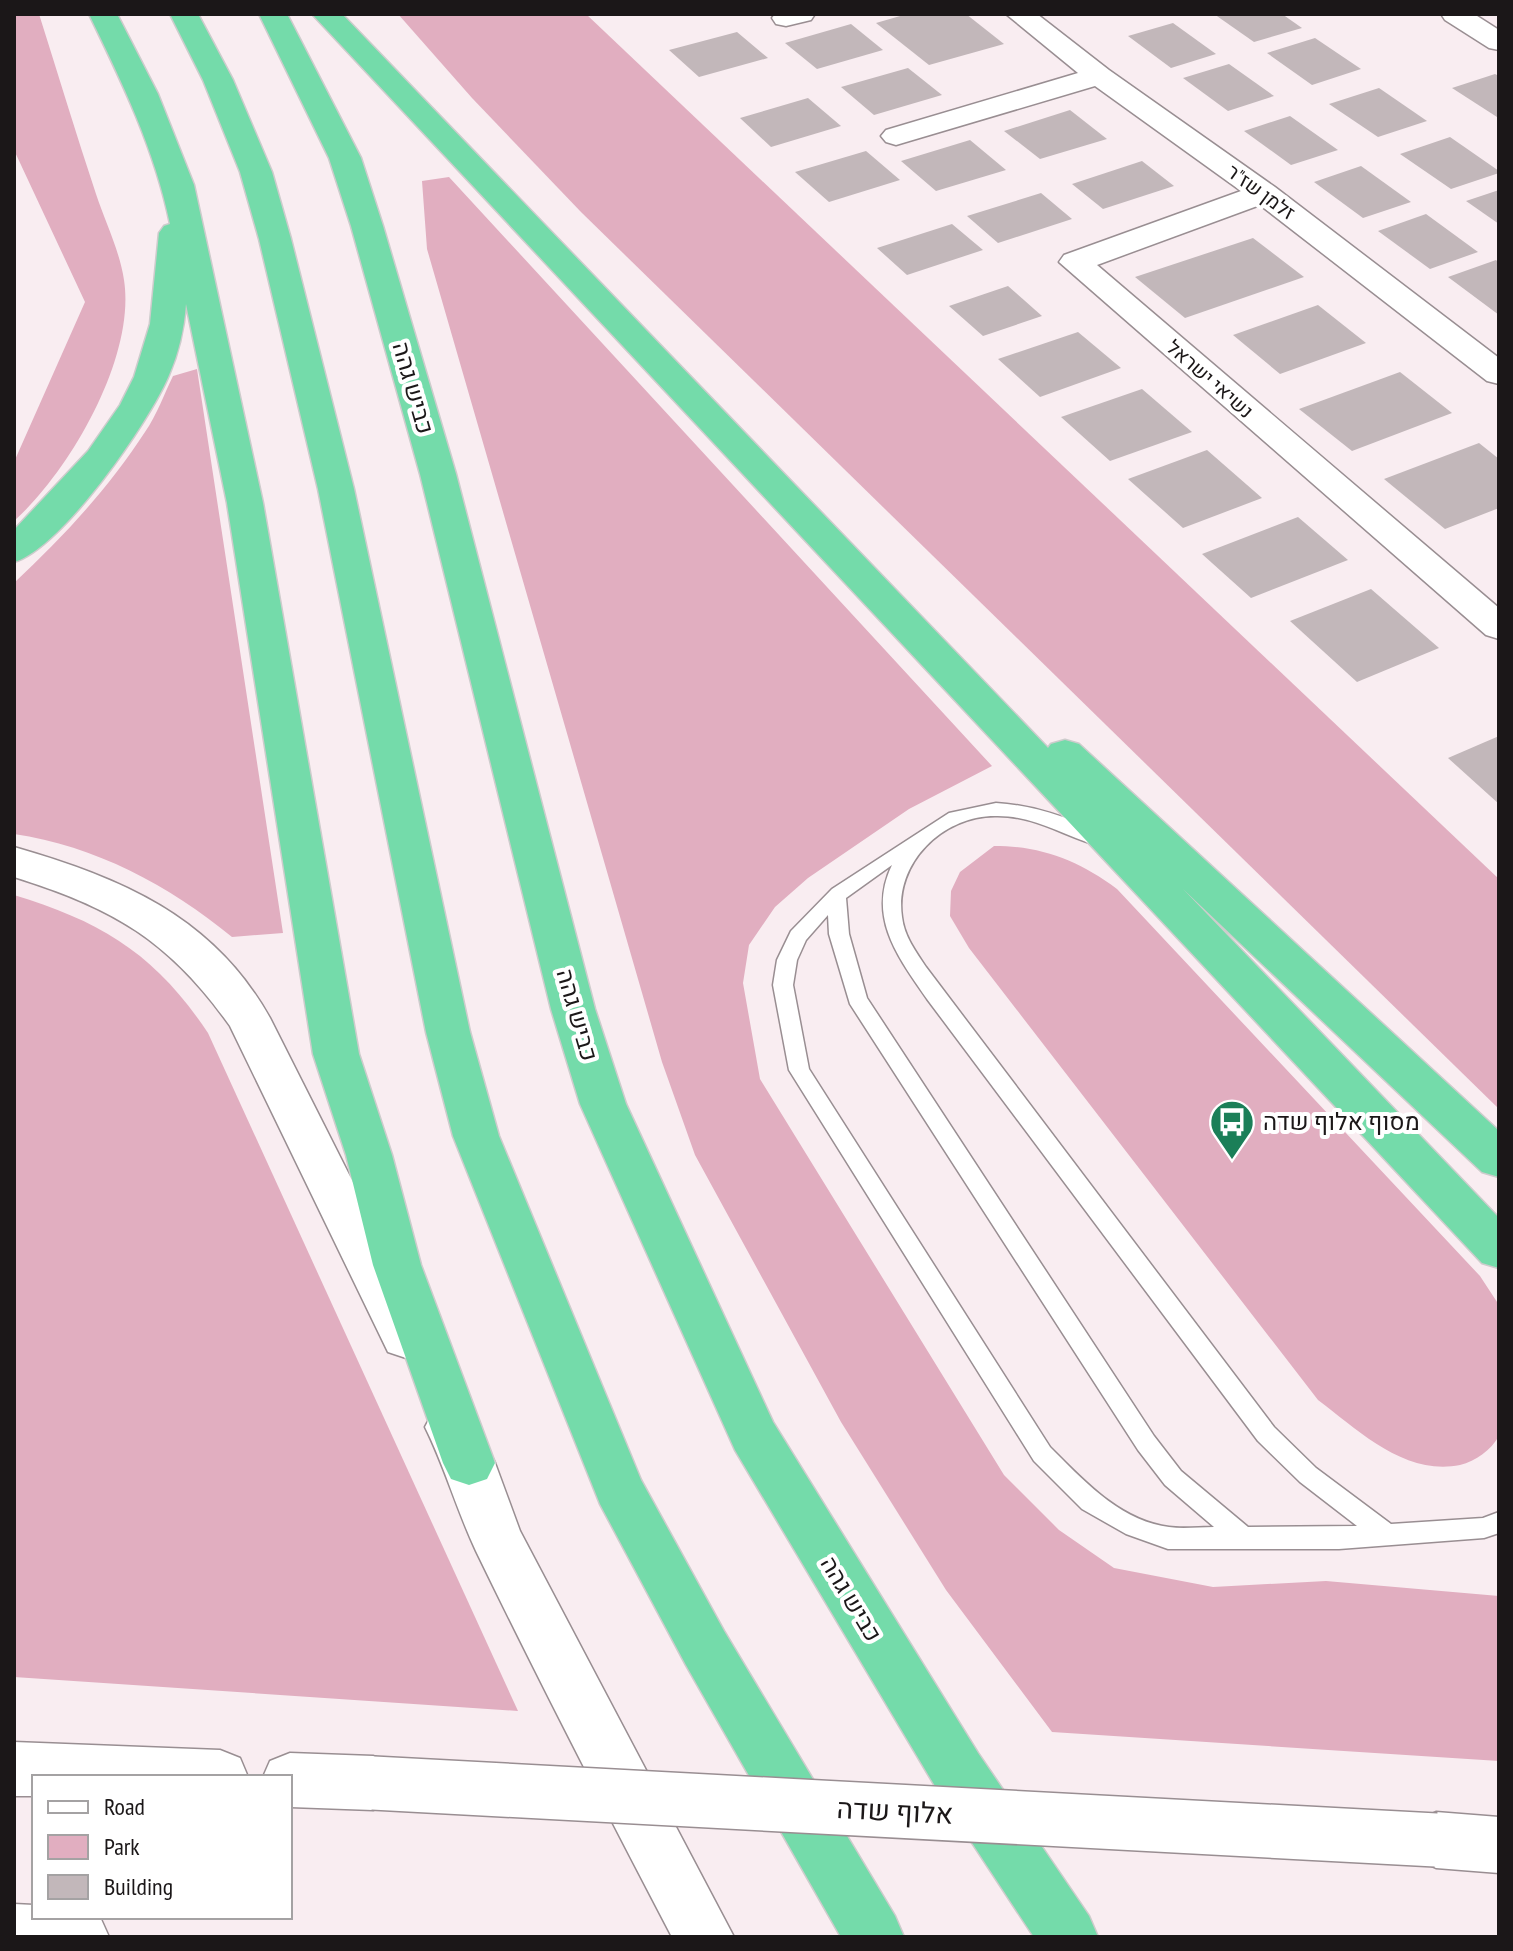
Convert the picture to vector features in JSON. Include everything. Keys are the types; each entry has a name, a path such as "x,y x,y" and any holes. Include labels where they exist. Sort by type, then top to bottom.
{"highway":[{"path":"103,14 124,51 178,185 245,503 336,1054 369,1155 397,1265 469,1463"},
{"path":"184,14 218,80 256,172 275,239 336,489 448,1032 476,1136 618,1488 705,1648 818,1846 874,1937"},
{"name":"כביש גהה","path":"273,14 345,158 367,226 438,474 573,1009 603,1104 753,1435 958,1772 1068,1937"},
{"path":"326,14 1499,1249"},
{"path":"14,550 80,483 124,425 146,386 162,348 175,238 157,128"},
{"path":"740,450 1499,1159"}],"main road":[{"path":"14,862 87,884 143,912 200,956 225,984 253,1028 469,1463 495,1535 581,1707 704,1937"},
{"path":"14,1769 168,1775"},
{"name":"אלוף שדה","path":"292,1780 1499,1845"},
{"path":"14,1933 79,1937"}],"street":[{"name":"זלמן שז\"ר","path":"1020,14 1099,76 1264,193 1499,374"},
{"path":"1455,14 1499,42"},
{"path":"896,136 1099,76"},
{"name":"נשיאי ישראל","path":"1264,193 1075,262 1499,627"}],"lane":[{"path":"1116,847 1062,821 1034,813 991,808 961,814 935,828 836,897 807,922 787,953 783,983 799,1070 1042,1454 1090,1502 1134,1527 1168,1538 1386,1534 1494,1527"},
{"path":"935,828 909,851 892,882 892,922 914,965 1266,1434 1308,1475 1386,1534"},
{"path":"836,897 839,934 857,999 1146,1443 1173,1478 1243,1538"}],"green space":[{"path":"14,14 39,14 119,259 124,280 125,310 120,343 94,411 56,473 14,521 14,462 85,302 14,150"},
{"path":"398,14 586,14 1499,879 1499,1109 581,212 472,98"},
{"path":"449,177 992,766 909,809 808,878 775,907 749,945 743,983 760,1079 1004,1475 1059,1530 1114,1568 1213,1587 1326,1581 1499,1596 1499,1761 1052,1732 946,1590 841,1422 695,1155 662,1062 427,249 422,181"},
{"path":"197,369 283,933 232,937 183,901 130,870 73,848 14,834 14,583 67,530 116,473 157,412 173,376"},
{"path":"994,846 1028,849 1059,857 1088,870 1117,889 1480,1276 1499,1305 1499,1436 1492,1446 1472,1461 1460,1465 1440,1467 1420,1464 1366,1437 1318,1400 969,948 950,916 951,891 960,872"},
{"path":"14,895 75,917 125,945 168,982 208,1033 518,1711 14,1677"}],"building":[{"path":"907,14 966,14 1004,44 929,65 876,23"},
{"path":"1214,14 1282,14 1302,28 1254,42"},
{"path":"1173,23 1216,54 1171,68 1128,36"},
{"path":"851,24 883,50 817,69 785,43"},
{"path":"737,32 768,58 699,77 669,50"},
{"path":"1315,38 1361,69 1312,85 1267,53"},
{"path":"1229,64 1274,96 1228,111 1183,78"},
{"path":"908,68 942,95 874,115 841,87"},
{"path":"1495,74 1499,76 1497,117 1452,88"},
{"path":"1379,88 1427,121 1378,137 1329,104"},
{"path":"808,98 841,126 771,147 740,118"},
{"path":"1070,110 1107,139 1040,159 1004,131"},
{"path":"1290,116 1338,150 1291,165 1244,131"},
{"path":"1450,137 1499,173 1451,189 1400,154"},
{"path":"970,140 1006,170 936,191 901,161"},
{"path":"866,151 900,180 829,202 795,172"},
{"path":"1142,161 1174,186 1103,209 1072,184"},
{"path":"1361,166 1411,202 1363,218 1314,182"},
{"path":"1499,190 1499,224 1466,201"},
{"path":"1041,193 1072,219 998,243 967,216"},
{"path":"1426,214 1478,252 1430,269 1378,231"},
{"path":"952,224 983,250 907,275 877,248"},
{"path":"1253,238 1304,277 1185,318 1135,277"},
{"path":"1496,260 1499,263 1499,315 1448,277"},
{"path":"1008,286 1042,316 983,336 949,306"},
{"path":"1318,305 1366,343 1280,374 1233,335"},
{"path":"1078,332 1121,368 1040,397 998,359"},
{"path":"1400,372 1452,413 1352,451 1299,409"},
{"path":"1142,389 1192,432 1110,461 1061,417"},
{"path":"1479,443 1499,459 1499,508 1445,529 1384,479"},
{"path":"1207,450 1262,498 1183,528 1128,479"},
{"path":"1298,517 1348,560 1251,598 1202,554"},
{"path":"1371,589 1439,648 1357,682 1290,621"},
{"path":"1499,736 1499,804 1448,758"}],"place":[{"name":"מסוף אלוף שדה","path":"1232,1161"}]}
